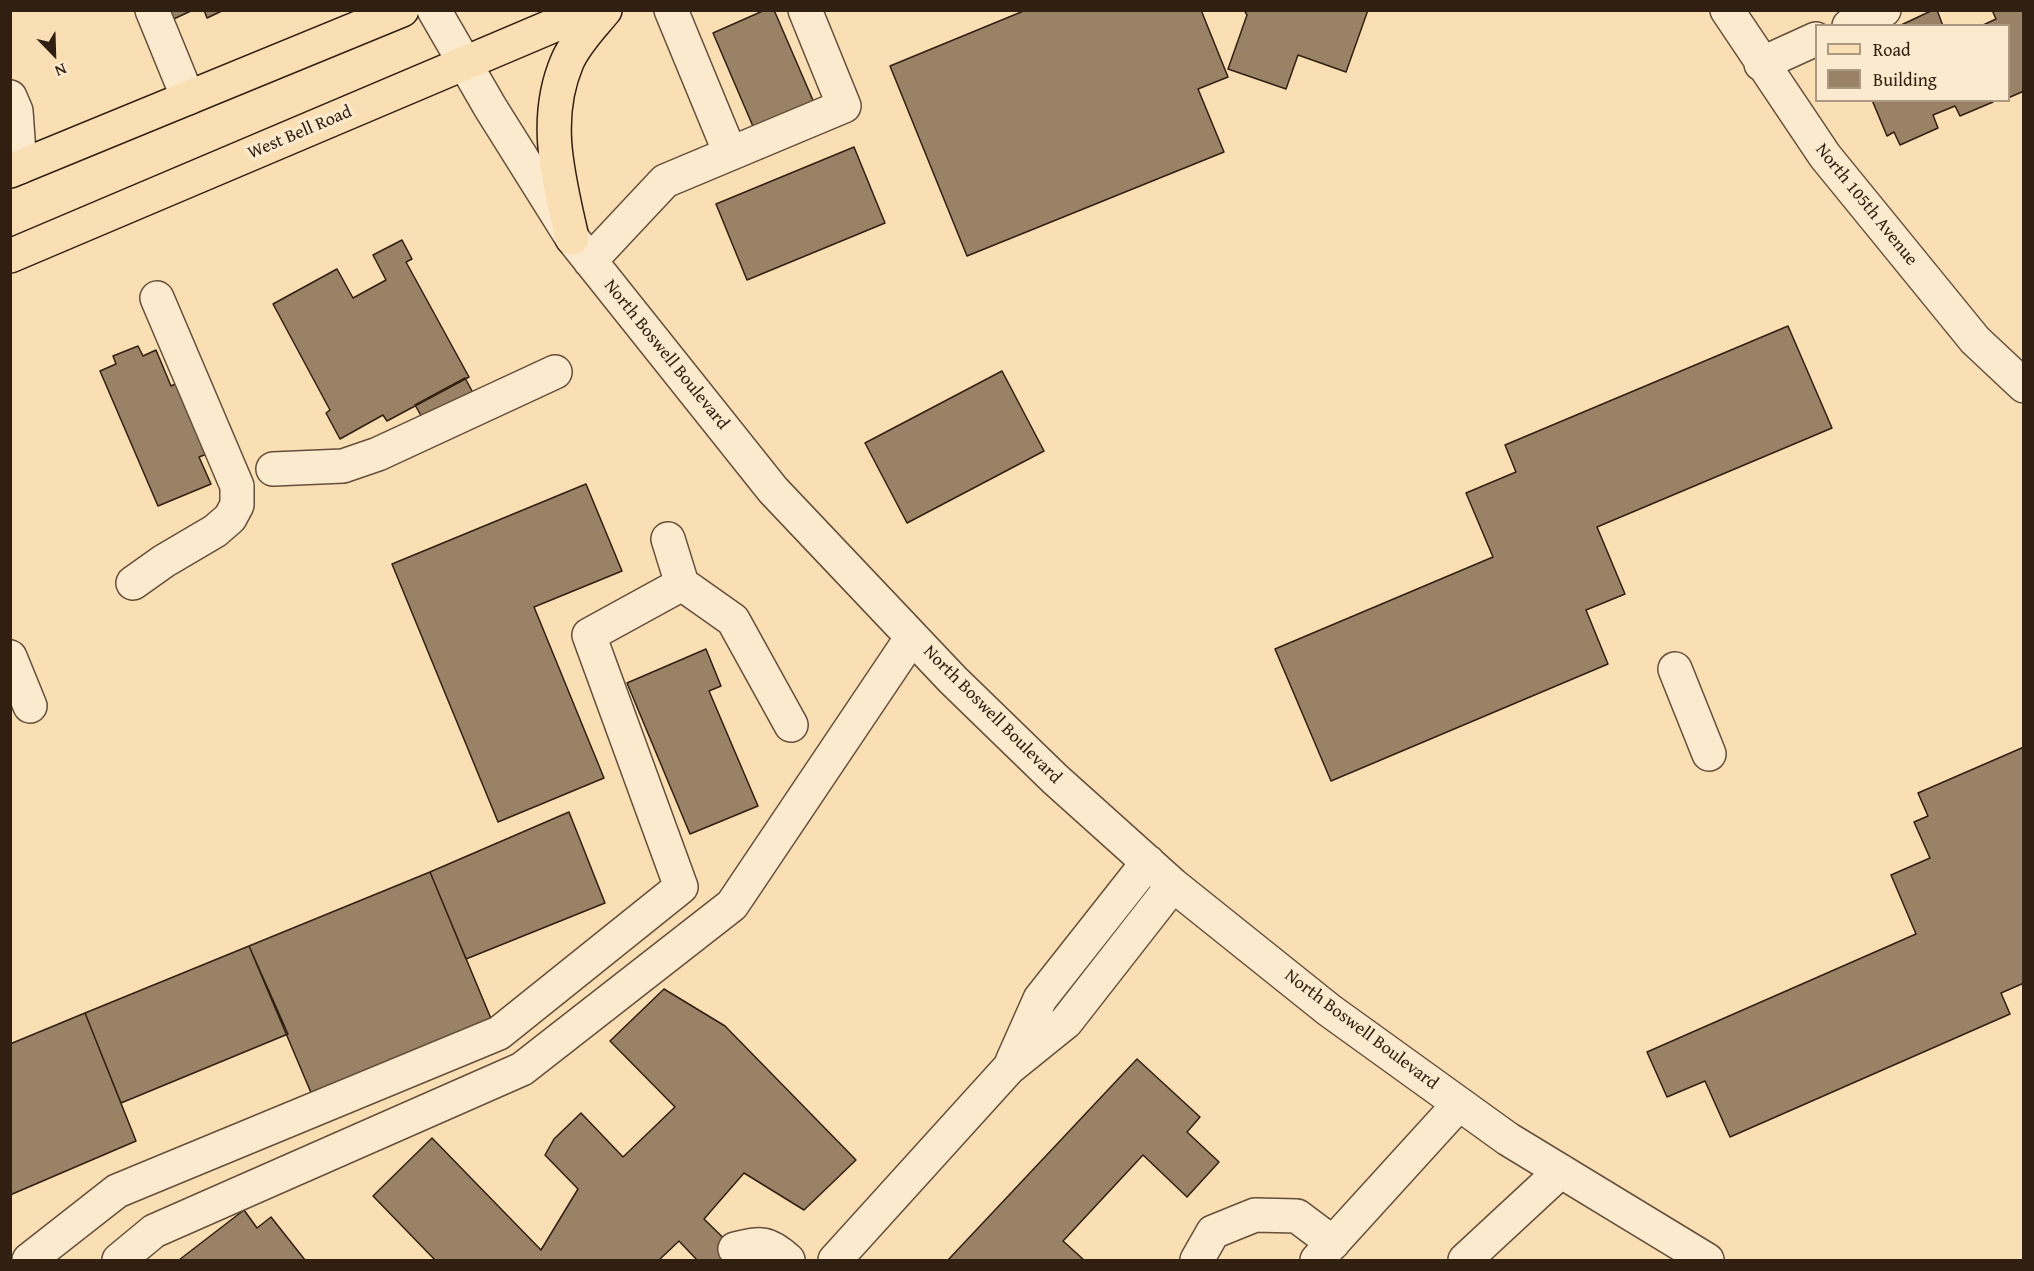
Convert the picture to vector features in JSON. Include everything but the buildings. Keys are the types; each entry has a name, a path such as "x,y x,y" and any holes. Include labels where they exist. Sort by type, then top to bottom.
{"main road":[{"path":"15,169 402,10"},
{"name":"West Bell Road","path":"10,256 590,10"},
{"path":"581,250 555,158 554,119 559,89 568,61 586,33 605,10"}],"street":[{"path":"152,10 188,98"},
{"name":"North Boswell Boulevard","path":"434,10 464,63 581,250 773,490 953,680 1048,771 1173,885 1329,1010 1508,1139 1707,1260"},
{"path":"671,10 730,153"},
{"path":"581,250 665,181 844,106 805,10"},
{"name":"North 105th Avenue","path":"1727,10 1825,156 1967,331 2024,386"},
{"path":"1853,24 1884,10"},
{"path":"1761,63 1815,39"},
{"path":"10,97 16,111 15,169"},
{"path":"132,583 215,531 230,518 237,505 237,486 157,298"},
{"path":"273,468 343,466 378,454 555,372"},
{"path":"668,539 682,584 733,620 791,725"},
{"path":"28,1260 117,1191 499,1033 681,887 589,635 682,584"},
{"path":"119,1260 154,1231 522,1069 732,905 912,637"},
{"path":"10,657 30,706"},
{"path":"1675,669 1709,754"},
{"path":"1009,1068 1040,999 1148,862"},
{"path":"835,1260 1009,1068 1066,1022 1173,885"},
{"path":"1197,1260 1213,1232 1255,1215 1298,1216 1325,1252 1459,1104"},
{"path":"1465,1260 1561,1171"},
{"path":"735,1249 759,1244 775,1249 788,1260"}]}
